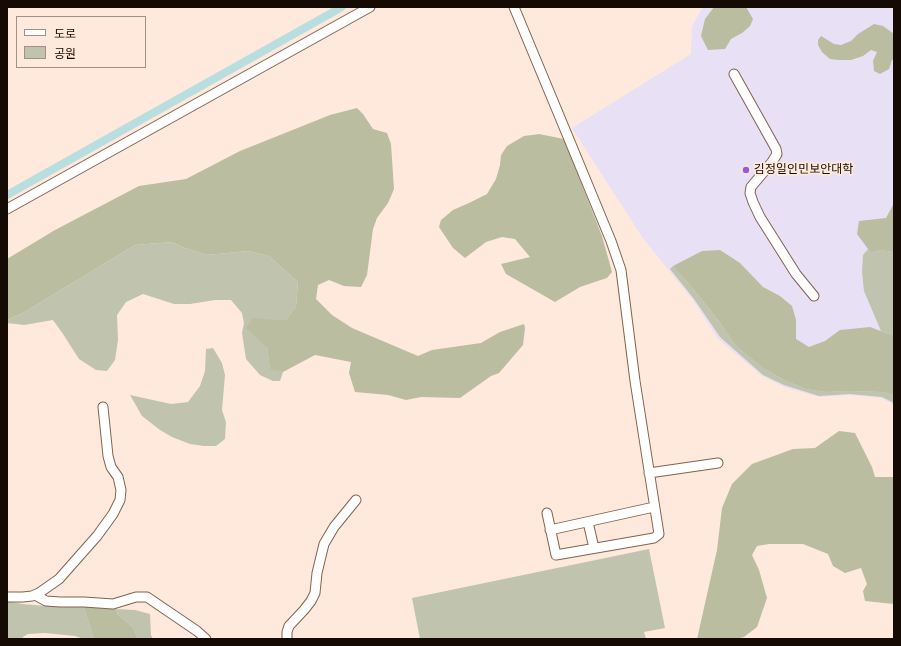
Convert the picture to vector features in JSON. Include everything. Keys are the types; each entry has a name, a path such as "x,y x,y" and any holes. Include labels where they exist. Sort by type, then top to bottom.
{"street":[{"path":"7,209 370,7"},
{"path":"514,7 611,241 621,270 635,381 659,534 654,538 556,555 547,513"},
{"path":"734,74 771,140 777,154 751,188 750,193 753,202 760,217 796,274 814,296"},
{"path":"7,597 23,598 35,595 58,578 97,536 113,514 120,500 121,490 118,477 111,467 108,456 103,407"},
{"path":"649,474 718,463"},
{"path":"287,639 289,626 304,610 315,593 317,573 324,544 334,526 356,500"},
{"path":"550,530 654,507"},
{"path":"588,522 594,548"},
{"path":"35,595 46,601 113,604 136,597 147,597 198,631 206,639"}],"shaded area":[{"name":"김정일인민보안대학","path":"703,7 894,7 894,405 881,398 849,395 819,397 784,387 762,376 718,339 693,300 642,237 572,128 691,54 692,26"}],"green space":[{"path":"714,7 746,7 753,19 750,26 742,33 731,39 725,49 708,50 701,36 705,19"},
{"path":"874,24 883,26 894,34 894,59 892,60 889,69 880,74 874,71 873,61 877,52 871,50 863,56 851,60 838,60 830,59 822,52 818,45 818,40 821,36 834,44 841,45 851,41 858,34"},
{"path":"357,108 373,129 387,133 391,144 394,189 388,203 377,218 373,229 367,275 361,287 344,286 329,280 318,285 316,299 332,315 352,328 418,356 432,350 481,343 500,332 524,324 523,345 499,373 491,376 460,398 421,397 406,400 388,395 355,392 349,373 351,362 315,355 283,372 270,369 267,347 246,328 253,318 286,320 296,306 298,282 269,256 248,251 207,255 182,247 172,242 135,245 23,313 7,320 7,259 55,230 139,186 186,179 240,151 330,115"},
{"path":"539,134 564,139 602,236 612,272 607,278 580,287 555,302 506,274 501,264 530,257 515,239 502,237 486,242 465,258 453,248 439,227 441,220 453,210 487,194 496,179 501,155 507,146 524,136"},
{"path":"894,203 894,257 893,252 881,250 871,253 857,234 859,221 886,218"},
{"path":"172,242 182,247 207,255 248,251 269,256 298,282 296,306 286,320 274,320 267,347 270,368 283,372 280,381 273,381 260,375 246,359 242,333 244,323 242,313 231,300 174,304 143,294 126,302 117,315 118,340 115,360 107,371 96,370 79,359 53,320 24,325 7,323 7,320 23,313 135,245"},
{"path":"868,249 871,253 881,250 893,252 894,336 881,331 864,291 862,272 863,255"},
{"path":"720,250 740,263 763,287 780,296 792,306 796,320 796,339 809,347 825,341 840,330 870,327 894,336 894,395 882,392 826,392 806,389 784,380 763,368 736,346 718,320 673,266 702,251"},
{"path":"673,266 718,320 736,346 763,368 784,380 806,389 826,392 882,392 894,395 894,403 882,397 850,394 819,396 784,385 763,375 720,337 694,299 670,269"},
{"path":"213,348 222,363 225,375 222,410 226,422 225,439 216,446 190,444 172,437 160,430 142,416 130,395 171,404 188,402 200,386 205,371 206,349"},
{"path":"839,431 855,433 872,467 875,477 894,477 894,604 865,601 863,591 867,584 861,568 845,573 833,566 828,554 803,544 769,544 757,546 752,555 759,570 767,598 757,627 744,637 736,639 697,639 717,550 722,508 732,484 752,464 793,449 815,448"},
{"path":"649,549 665,628 644,632 646,639 420,639 412,598"},
{"path":"7,601 22,604 59,607 83,605 94,639 83,639 75,636 45,633 28,634 22,639 7,639"},
{"path":"94,604 116,609 118,615 133,627 138,639 94,639 83,605"},
{"path":"116,609 135,610 150,614 151,635 153,639 138,639 133,627 118,615"}],"waterway":[{"path":"7,195 342,7"}],"place":[{"name":"김정일인민보안대학","path":"746,170"}]}
